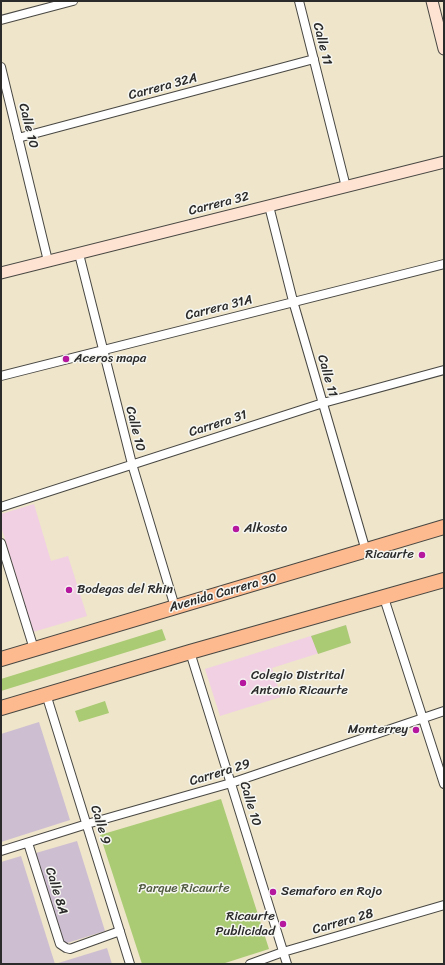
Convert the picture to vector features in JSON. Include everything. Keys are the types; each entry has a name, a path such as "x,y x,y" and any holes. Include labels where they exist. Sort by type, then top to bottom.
{"highway":[{"name":"Avenida Carrera 30","path":"1,659 444,527"},
{"path":"1,708 190,652 444,580"}],"street":[{"path":"1,20 73,1"},
{"name":"Calle 11","path":"299,1 346,187"},
{"path":"432,1 444,49"},
{"name":"Carrera 32A","path":"18,138 314,59"},
{"name":"Calle 10","path":"1,67 48,261"},
{"name":"Carrera 32","path":"1,273 444,162"},
{"name":"Calle 11","path":"269,206 293,301 366,551"},
{"name":"Calle 10","path":"79,254 132,464 175,607"},
{"name":"Carrera 31A","path":"1,376 444,264"},
{"name":"Carrera 31","path":"1,507 323,403 444,370"},
{"path":"1,543 34,649"},
{"path":"384,598 444,784"},
{"name":"Calle 10","path":"190,652 287,964"},
{"name":"Calle 9","path":"46,694 130,964"},
{"name":"Carrera 29","path":"1,851 87,824 231,783 444,711"},
{"name":"Calle 8A","path":"28,843 62,947 70,949 120,931"},
{"name":"Carrera 28","path":"250,964 283,952 444,906"}],"shaded area":[{"path":"34,504 51,561 68,556 87,616 33,632 1,526 1,514"},
{"name":"Colegio Distrital Antonio Ricaurte","path":"346,625 351,643 272,668 281,697 220,716 205,669"},
{"path":"39,722 70,820 1,842 1,734"},
{"path":"77,841 105,931 64,944 36,853"},
{"path":"21,856 55,964 1,964 1,862"},
{"path":"107,948 112,964 55,964"}],"green space":[{"path":"346,625 351,643 318,654 311,636"},
{"path":"162,629 166,640 1,691 1,679"},
{"path":"105,701 109,713 79,722 75,711"},
{"name":"Parque Ricaurte","path":"221,799 269,949 222,964 142,964 100,835"}],"place":[{"name":"Aceros mapa","path":"66,359"},
{"name":"Alkosto","path":"236,529"},
{"name":"Ricaurte","path":"422,555"},
{"name":"Bodegas del Rhin","path":"69,590"},
{"name":"Colegio Distrital Antonio Ricaurte","path":"243,683"},
{"name":"Monterrey","path":"416,730"},
{"name":"Semaforo en Rojo","path":"273,892"},
{"name":"Ricaurte Publicidad","path":"283,924"}]}
